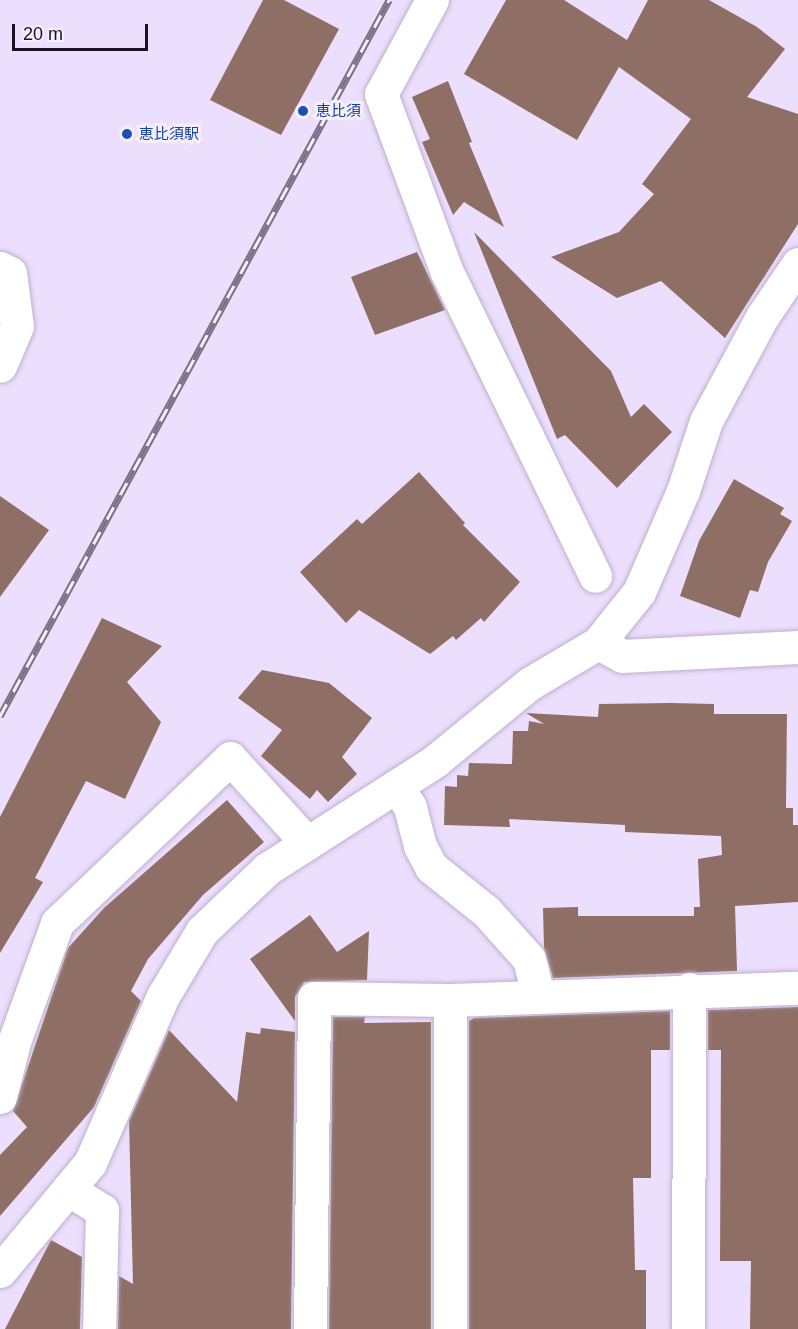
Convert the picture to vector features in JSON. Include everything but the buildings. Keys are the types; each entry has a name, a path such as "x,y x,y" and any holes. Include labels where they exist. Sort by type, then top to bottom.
{"street":[{"path":"432,0 381,94 447,272 595,576"},
{"path":"0,1272 90,1163 163,996 202,932 267,869 435,760 529,684 598,643 639,592 683,491 706,421 762,317 798,264"},
{"path":"0,268 10,273 17,326 0,366"},
{"path":"598,643 622,656 798,647"},
{"path":"0,1096 15,1042 57,923 230,758 307,843"},
{"path":"396,786 410,807 420,846 431,867 486,911 529,959 538,996"},
{"path":"310,1329 314,998 450,1000 688,989 798,988"},
{"path":"688,989 688,1329"},
{"path":"450,1000 450,1329"},
{"path":"68,1189 102,1210 99,1329"}],"railway":[{"path":"0,716 389,0"}],"place":[{"name":"恵比須","path":"303,111"},
{"name":"恵比須駅","path":"127,134"}]}
